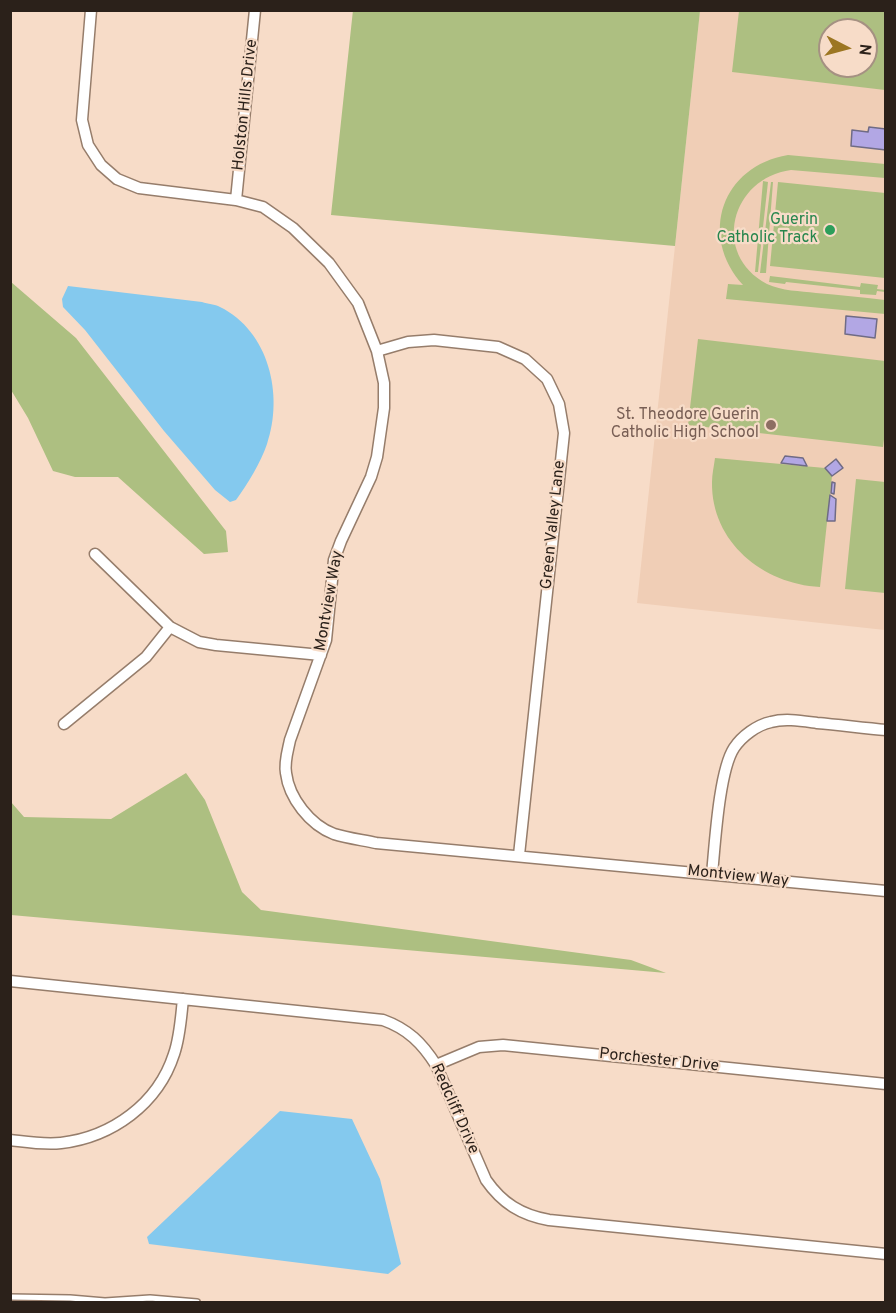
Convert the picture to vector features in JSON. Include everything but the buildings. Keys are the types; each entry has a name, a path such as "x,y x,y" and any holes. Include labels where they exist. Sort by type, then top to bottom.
{"street":[{"name":"Montview Way","path":"91,10 82,120 88,145 101,165 117,180 139,188 236,200 263,207 292,228 329,263 358,303 377,351 384,383 384,408 380,438 371,477 334,560 326,640 286,754 285,772 290,789 297,803 309,817 333,833 376,843 885,891"},
{"name":"Holston Hills Drive","path":"236,200 255,10"},
{"name":"Green Valley Lane","path":"377,351 408,342 434,340 498,347 525,359 547,379 559,404 564,433 519,855"},
{"path":"95,554 170,627 199,642 321,655"},
{"path":"64,724 146,657 170,627"},
{"path":"712,874 721,795 728,761 734,748 749,732 771,722 794,720 885,730"},
{"name":"Redcliff Drive","path":"10,981 383,1020 413,1035 423,1046 436,1065 486,1180 503,1201 524,1213 560,1221 885,1254"},
{"path":"10,1140 52,1144 80,1140 106,1130 130,1116 150,1098 170,1066 178,1042 183,999"},
{"name":"Porchester Drive","path":"436,1065 479,1047 503,1045 885,1084"}],"lane":[{"path":"10,1297 70,1298 105,1302 150,1298 197,1302"}],"shaded area":[{"name":"St. Theodore Guerin Catholic High School","path":"700,11 885,11 885,630 637,603"}],"green space":[{"path":"353,10 700,11 675,246 331,215"},
{"path":"739,11 885,11 885,90 732,72"},
{"path":"788,155 885,164 885,178 791,170 770,176 754,187 742,202 736,219 734,237 739,255 749,271 767,284 791,290 885,300 885,314 726,299 728,284 743,285 729,266 722,245 720,225 724,205 733,188 747,173 765,162"},
{"path":"763,181 768,182 758,272 755,272"},
{"path":"771,182 773,182 766,273 760,273"},
{"name":"Guerin Catholic Track","path":"778,182 885,193 885,278 770,266"},
{"path":"770,276 860,287 861,283 878,285 877,289 885,290 885,292 877,291 876,295 860,294 860,290 769,282"},
{"path":"11,282 76,338 226,531 228,552 204,554 118,477 75,477 53,471 28,418 11,390"},
{"path":"698,339 885,361 886,424 883,447 688,425"},
{"path":"715,458 825,468 832,476 820,587 779,578 744,556 731,541 720,523 714,504 712,482"},
{"path":"856,479 885,482 885,593 845,589"},
{"path":"186,773 205,800 242,892 261,910 631,960 666,973 11,915 11,802 24,817 111,819"}],"water":[{"path":"68,286 214,305 237,318 250,332 261,348 268,366 273,385 274,405 267,444 236,500 230,502 215,490 164,431 85,330 63,307 62,299"},
{"path":"280,1111 352,1119 380,1179 401,1264 388,1274 149,1244 147,1237"}],"place":[{"name":"Guerin Catholic Track","path":"830,230"},
{"name":"St. Theodore Guerin Catholic High School","path":"771,425"}]}
